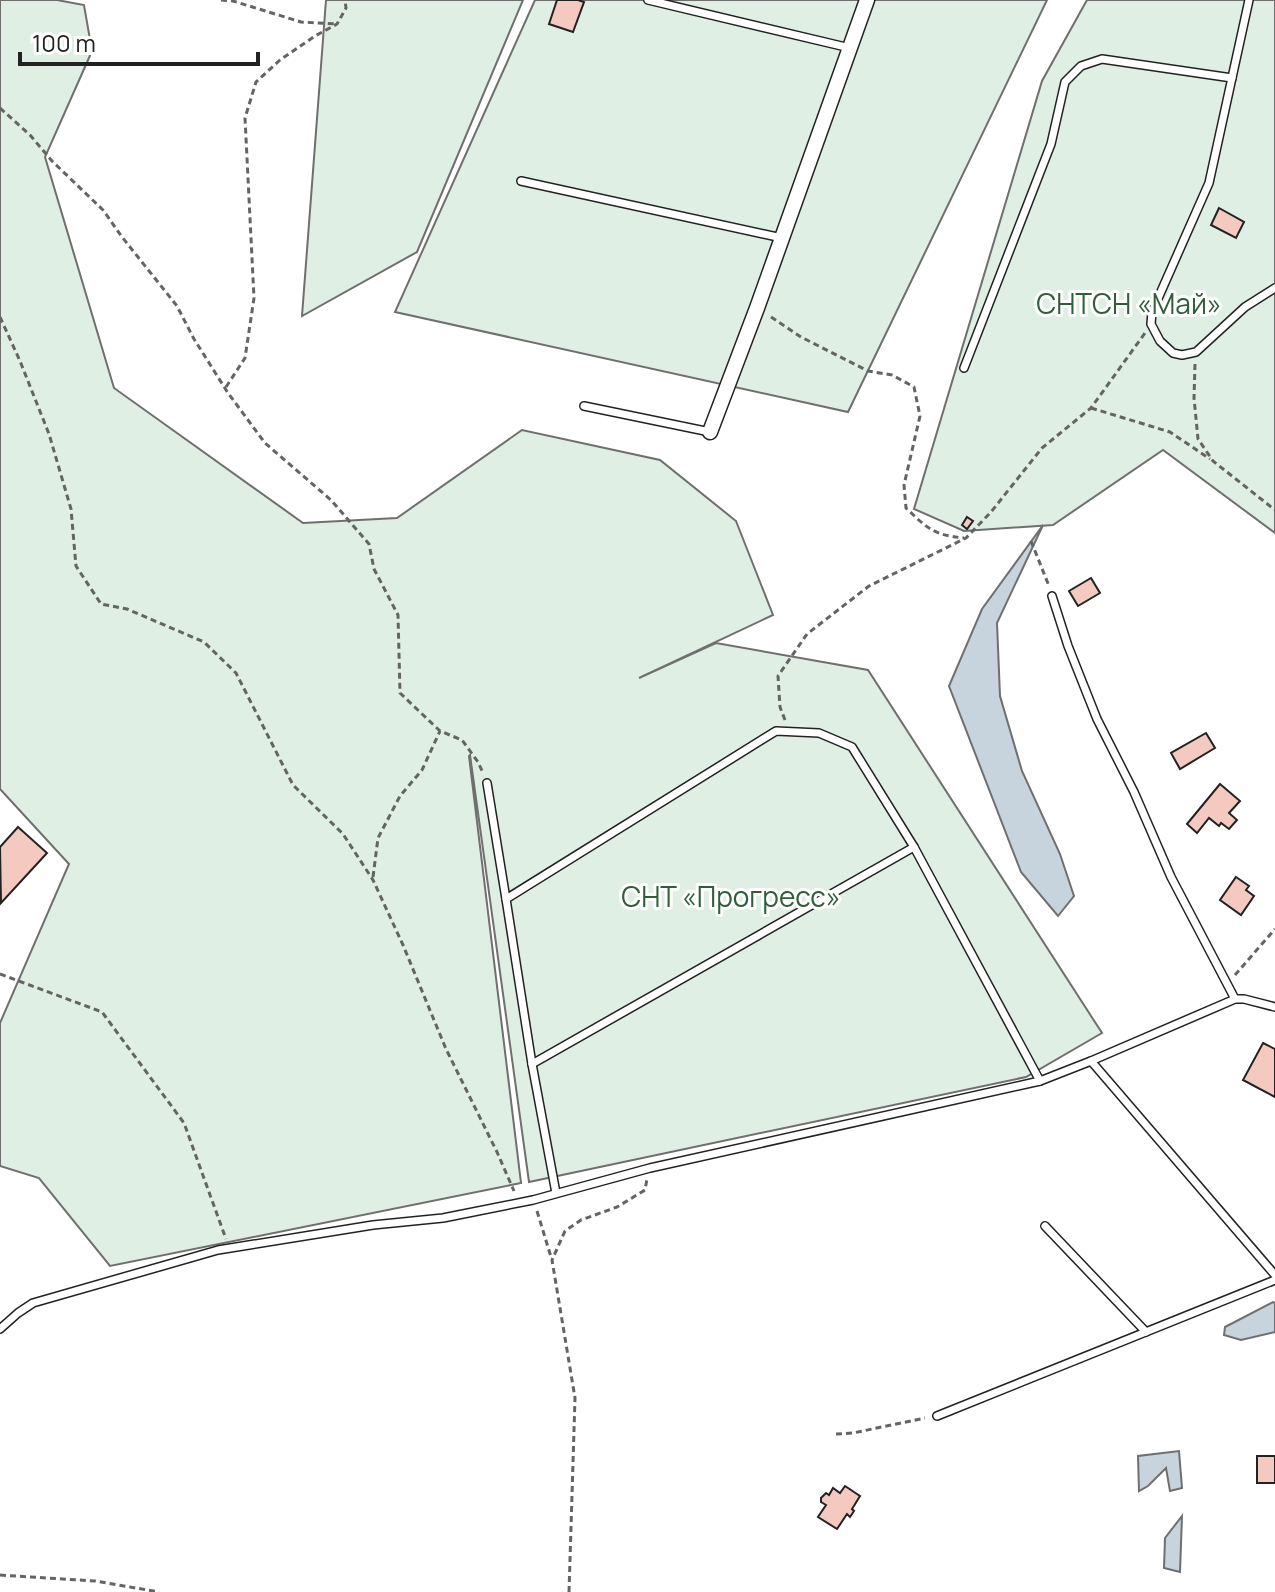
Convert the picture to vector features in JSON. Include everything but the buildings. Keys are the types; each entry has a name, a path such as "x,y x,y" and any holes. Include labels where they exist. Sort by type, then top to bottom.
{"street":[{"path":"710,432 867,0"}],"lane":[{"path":"648,0 850,48"},
{"path":"1249,0 1209,183 1152,312 1151,324 1160,341 1173,353 1196,352 1245,307 1275,288"},
{"path":"964,368 1051,144 1065,82 1081,66 1102,59 1232,78"},
{"path":"521,181 782,238"},
{"path":"584,406 710,432"},
{"path":"1052,596 1097,719 1134,792 1171,877 1235,999"},
{"path":"506,899 776,731 819,733 852,747 914,847 1040,1081"},
{"path":"487,783 556,1193"},
{"path":"532,1064 914,847"},
{"path":"0,1329 33,1303 218,1250 373,1225 443,1218 533,1200 650,1168 1040,1081 1235,999 1275,1007"},
{"path":"937,1416 1275,1277 1091,1061"},
{"path":"1045,1226 1146,1332"}],"path":[{"path":"221,0 301,22 337,24"},
{"path":"225,388 245,358 254,298 245,118 256,82 280,60 337,24 346,8 345,0"},
{"path":"0,108 103,210 177,306 225,388 265,443 331,500 369,544 374,569 398,615 400,693 440,731 462,740 478,762 487,783"},
{"path":"757,308 801,337 868,371 892,375 914,387 920,416 904,485 906,508 925,526 944,536 966,538"},
{"path":"0,317 49,434 71,509 76,566 101,604 127,609 204,642 236,673 293,785 343,834 373,880 446,1049 518,1202"},
{"path":"788,732 780,707 778,676 807,634 869,586 966,538 1042,448 1091,408 1151,324"},
{"path":"1196,352 1194,398 1198,439 1213,461"},
{"path":"1091,408 1170,432 1275,510"},
{"path":"1031,541 1052,596"},
{"path":"373,880 378,838 400,796 422,770 440,731"},
{"path":"1227,984 1275,929"},
{"path":"0,974 102,1012 184,1123 227,1243"},
{"path":"552,1260 565,1231 581,1220 617,1207 645,1190 650,1168"},
{"path":"533,1200 552,1260 575,1398 569,1592"},
{"path":"836,1434 937,1416"},
{"path":"0,1575 95,1581 159,1592"}],"green space":[{"name":"СНТ «Прогресс»","path":"0,0 57,0 84,5 92,51 45,157 114,388 303,523 397,518 522,430 660,460 736,521 773,615 639,678 716,643 868,670 1102,1033 1026,1077 529,1182 470,755 521,1183 110,1266 39,1178 0,1166 0,1023 69,864 0,789"},
{"path":"326,0 523,0 417,252 302,316"},
{"path":"535,0 1047,0 848,412 395,312"},
{"name":"СНТСН «Май»","path":"1087,0 1275,0 1275,533 1163,450 1053,525 964,531 914,509 1042,81"}],"shaded area":[{"path":"1043,525 997,623 1000,696 1022,771 1060,854 1074,896 1058,916 1021,872 949,686 982,609"},
{"path":"1273,1302 1275,1332 1241,1340 1224,1335 1225,1327"},
{"path":"1179,1451 1182,1488 1170,1491 1166,1468 1139,1491 1138,1456"},
{"path":"1182,1516 1180,1572 1164,1568 1165,1538"}]}
